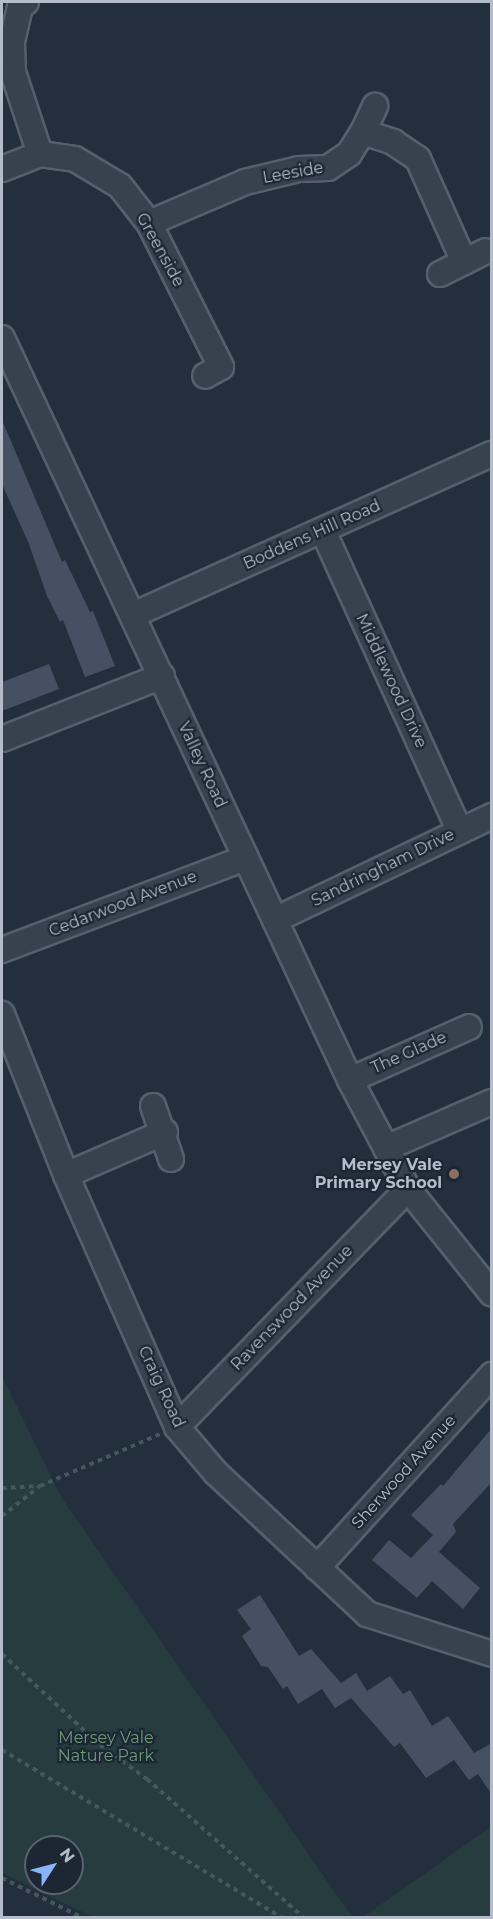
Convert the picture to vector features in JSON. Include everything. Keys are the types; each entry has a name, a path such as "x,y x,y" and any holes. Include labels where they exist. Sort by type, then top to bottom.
{"street":[{"path":"26,2 12,43 13,72 40,154"},
{"name":"Leeside","path":"149,223 245,182 299,169 328,168 349,154 363,132 375,106"},
{"path":"363,132 393,142 418,159 464,262"},
{"name":"Greenside","path":"2,169 40,154 75,159 120,186 149,223 213,372"},
{"path":"440,274 486,251"},
{"name":"Valley Road","path":"2,338 350,1080 408,1189 492,1294"},
{"name":"Boddens Hill Road","path":"133,615 492,454"},
{"name":"Middlewood Drive","path":"323,531 460,831"},
{"path":"2,739 162,676"},
{"name":"Sandringham Drive","path":"275,920 492,816"},
{"name":"Cedarwood Avenue","path":"2,950 245,858"},
{"name":"Craig Road","path":"2,1014 66,1175 177,1427 216,1473 367,1614 492,1654"},
{"name":"The Glade","path":"350,1080 469,1027"},
{"path":"386,1148 492,1101"},
{"path":"153,1106 165,1132 171,1159"},
{"path":"66,1175 165,1132"},
{"name":"Ravenswood Avenue","path":"177,1427 408,1189"},
{"name":"Sherwood Avenue","path":"317,1568 492,1375"}],"path":[{"path":"2,1516 40,1486 177,1427"},
{"path":"2,1488 40,1486"},
{"path":"2,1654 100,1745 147,1779 303,1917"},
{"path":"2,1750 283,1917"},
{"path":"2,1878 83,1917"}],"green space":[{"name":"Mersey Vale Nature Park","path":"2,1376 61,1497 352,1917 93,1917 48,1895 84,1895 84,1835 24,1835 24,1884 2,1873"},
{"path":"491,1827 491,1917 363,1917"}],"building":[{"path":"2,420 62,562 65,560 90,612 93,611 115,666 85,677 63,620 60,622 47,596 29,544 2,484"},
{"path":"49,664 59,689 2,711 2,682"},
{"path":"492,1428 492,1482 453,1524 456,1532 439,1552 480,1588 463,1609 432,1581 417,1598 372,1560 389,1540 411,1558 433,1535 411,1515 441,1484 443,1486"},
{"path":"260,1595 299,1656 311,1649 341,1683 356,1673 367,1691 390,1676 403,1694 410,1690 432,1726 448,1716 474,1753 492,1743 492,1795 478,1774 469,1780 454,1760 426,1778 400,1743 394,1747 351,1698 335,1708 322,1689 298,1704 287,1686 283,1689 268,1667 261,1666 242,1636 251,1629 237,1610"}],"place":[{"name":"Mersey Vale Primary School","path":"454,1174"}]}
